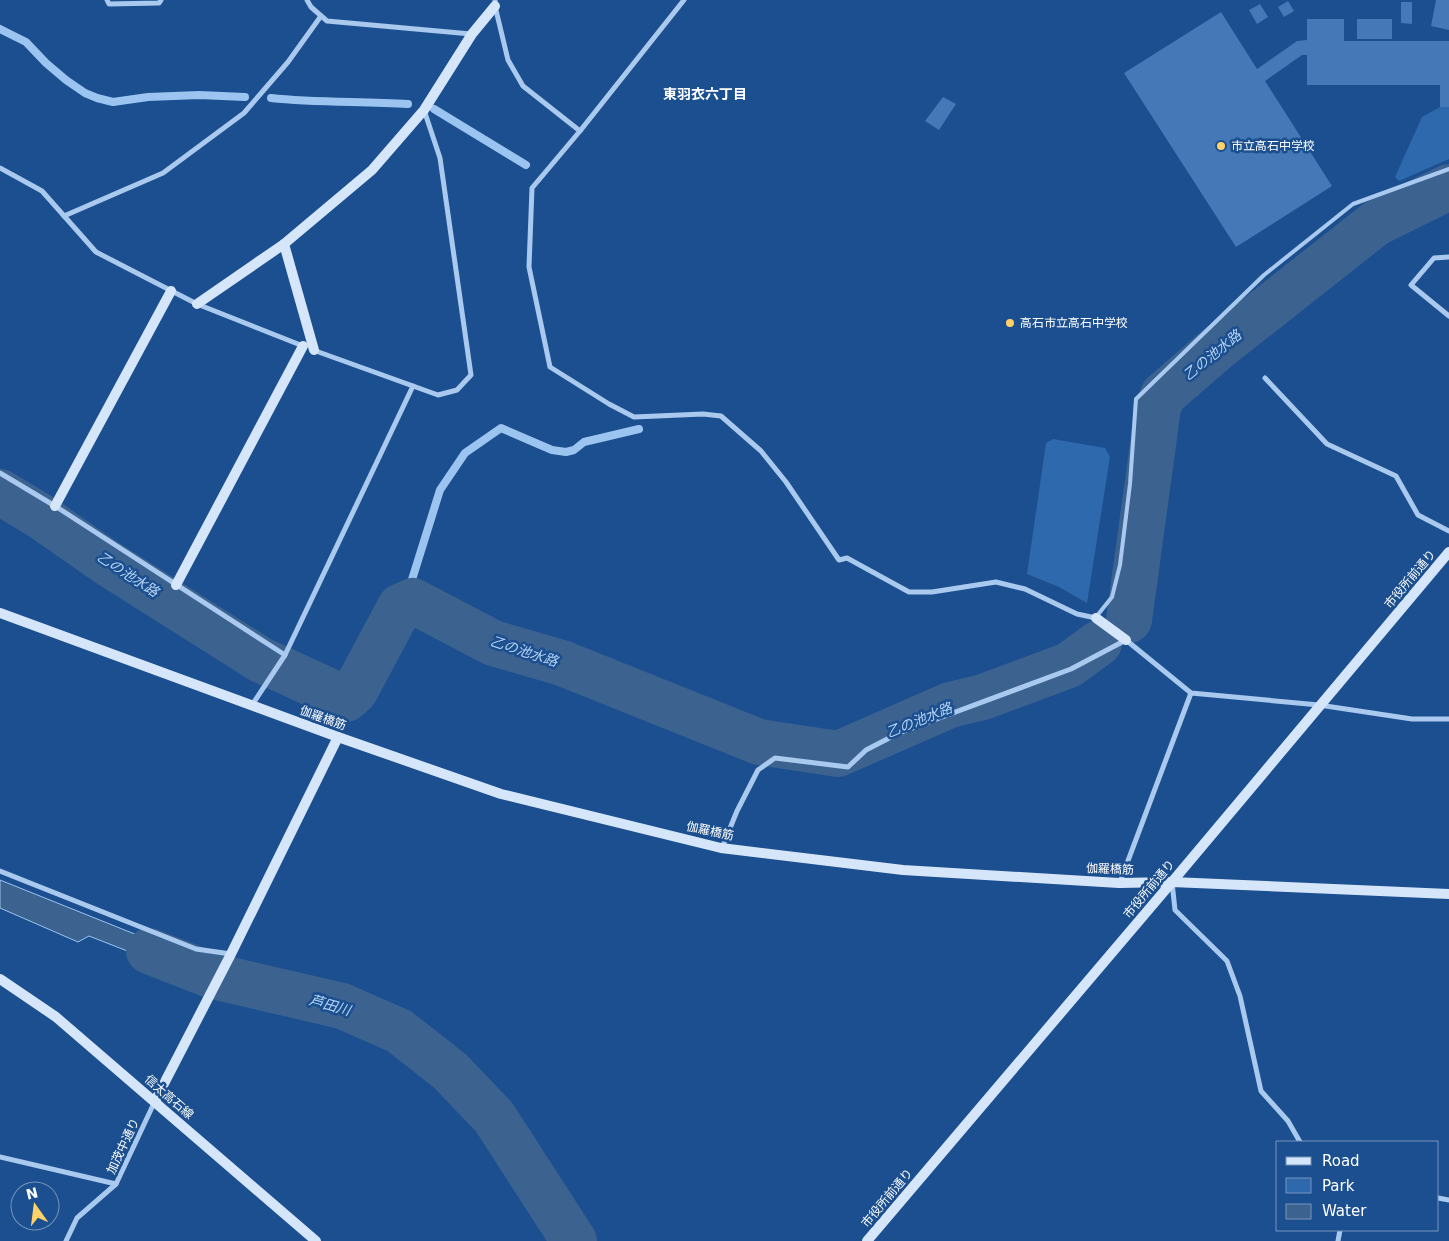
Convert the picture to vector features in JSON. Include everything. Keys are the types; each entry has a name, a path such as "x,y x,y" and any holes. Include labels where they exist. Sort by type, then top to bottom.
{"street":[{"path":"107,0 109,4 159,3 161,0"},
{"path":"307,0 311,7 327,21 472,34"},
{"path":"684,0 532,188 529,267 550,367 609,404 634,417 704,414 721,416 761,451 786,482 839,560 847,558 909,592 932,592 996,582 1025,589 1078,614 1096,618 1126,640 1191,694 1319,705 1412,719 1449,719"},
{"path":"495,3 508,60 523,86 580,131"},
{"path":"197,304 284,244 372,170 425,106 472,34 495,3"},
{"path":"64,216 162,173 244,113 288,62 321,16"},
{"path":"0,168 42,191 96,252 171,291 197,304 303,346 438,395 457,390 471,375 440,158 425,106"},
{"path":"284,244 314,350"},
{"path":"1449,257 1434,258 1411,285 1449,316"},
{"path":"54,506 171,291"},
{"path":"176,585 303,346"},
{"path":"1265,378 1327,444 1396,476 1418,515 1449,531"},
{"path":"251,706 284,657 413,386"},
{"path":"0,473 176,585 284,657"},
{"name":"市役所前通り","path":"866,1241 1172,882 1449,552"},
{"name":"伽羅橋筋","path":"0,613 251,706 501,794 721,848 904,870 1119,883 1172,882 1449,894"},
{"path":"721,848 758,770 775,758 848,767 866,750 899,733 1072,669 1126,640"},
{"path":"1119,883 1191,694"},
{"path":"154,1101 229,958 338,737"},
{"path":"0,871 196,949 229,958"},
{"path":"1172,882 1175,910 1227,961 1240,996 1261,1091 1288,1121 1299,1141"},
{"name":"信太高石線","path":"0,979 56,1017 316,1241"},
{"name":"加茂中通り","path":"66,1241 77,1218 116,1184 154,1101"},
{"path":"0,1157 116,1184"}],"lane":[{"path":"1096,618 1112,597 1120,565 1130,484 1136,399 1264,274 1353,204 1449,169"}],"green space":[{"path":"1440,107 1449,107 1449,159 1399,181 1395,177 1422,117"},
{"path":"1053,439 1105,448 1110,457 1087,603 1059,587 1027,574 1046,443"}],"water":[{"path":"0,880 182,953 182,955 197,963 213,961 214,963 204,981 89,936 78,942 0,908"}],"building":[{"path":"1436,0 1449,0 1449,30 1431,26"},
{"path":"1288,1 1294,11 1284,17 1278,7"},
{"path":"1401,2 1412,2 1412,24 1401,23"},
{"path":"1260,4 1268,17 1257,24 1249,10"},
{"path":"1221,12 1257,69 1297,41 1307,40 1307,19 1344,19 1344,41 1449,41 1449,107 1440,107 1440,85 1307,85 1307,55 1302,55 1265,81 1332,186 1236,247 1124,73"},
{"path":"1357,19 1392,19 1392,39 1357,39"},
{"path":"943,97 956,104 939,130 925,121"}],"waterway":[{"path":"0,29 26,42 66,80 85,93 97,98 113,102 148,97 199,95 245,97"},
{"path":"271,98 305,101 408,104"},
{"path":"434,109 526,165"},
{"name":"乙の池水路","path":"1129,620 1158,408 1163,395 1215,350 1376,223 1449,187"},
{"path":"413,601 410,586 440,490 465,453 501,428 552,450 566,452 574,450 584,442 639,429"},
{"name":"乙の池水路","path":"0,492 261,660 346,699 355,691 400,607 413,601 493,643 562,663 759,742 838,754 950,705 983,697 1069,665 1099,643"},
{"name":"芦田川","path":"149,951 213,976 342,1006 399,1031 450,1071 494,1117 574,1241"}],"place":[{"name":"市立高石中学校","path":"1221,146"},
{"name":"高石市立高石中学校","path":"1010,323"}],"district":[{"name":"東羽衣六丁目","path":"705,94"}]}
